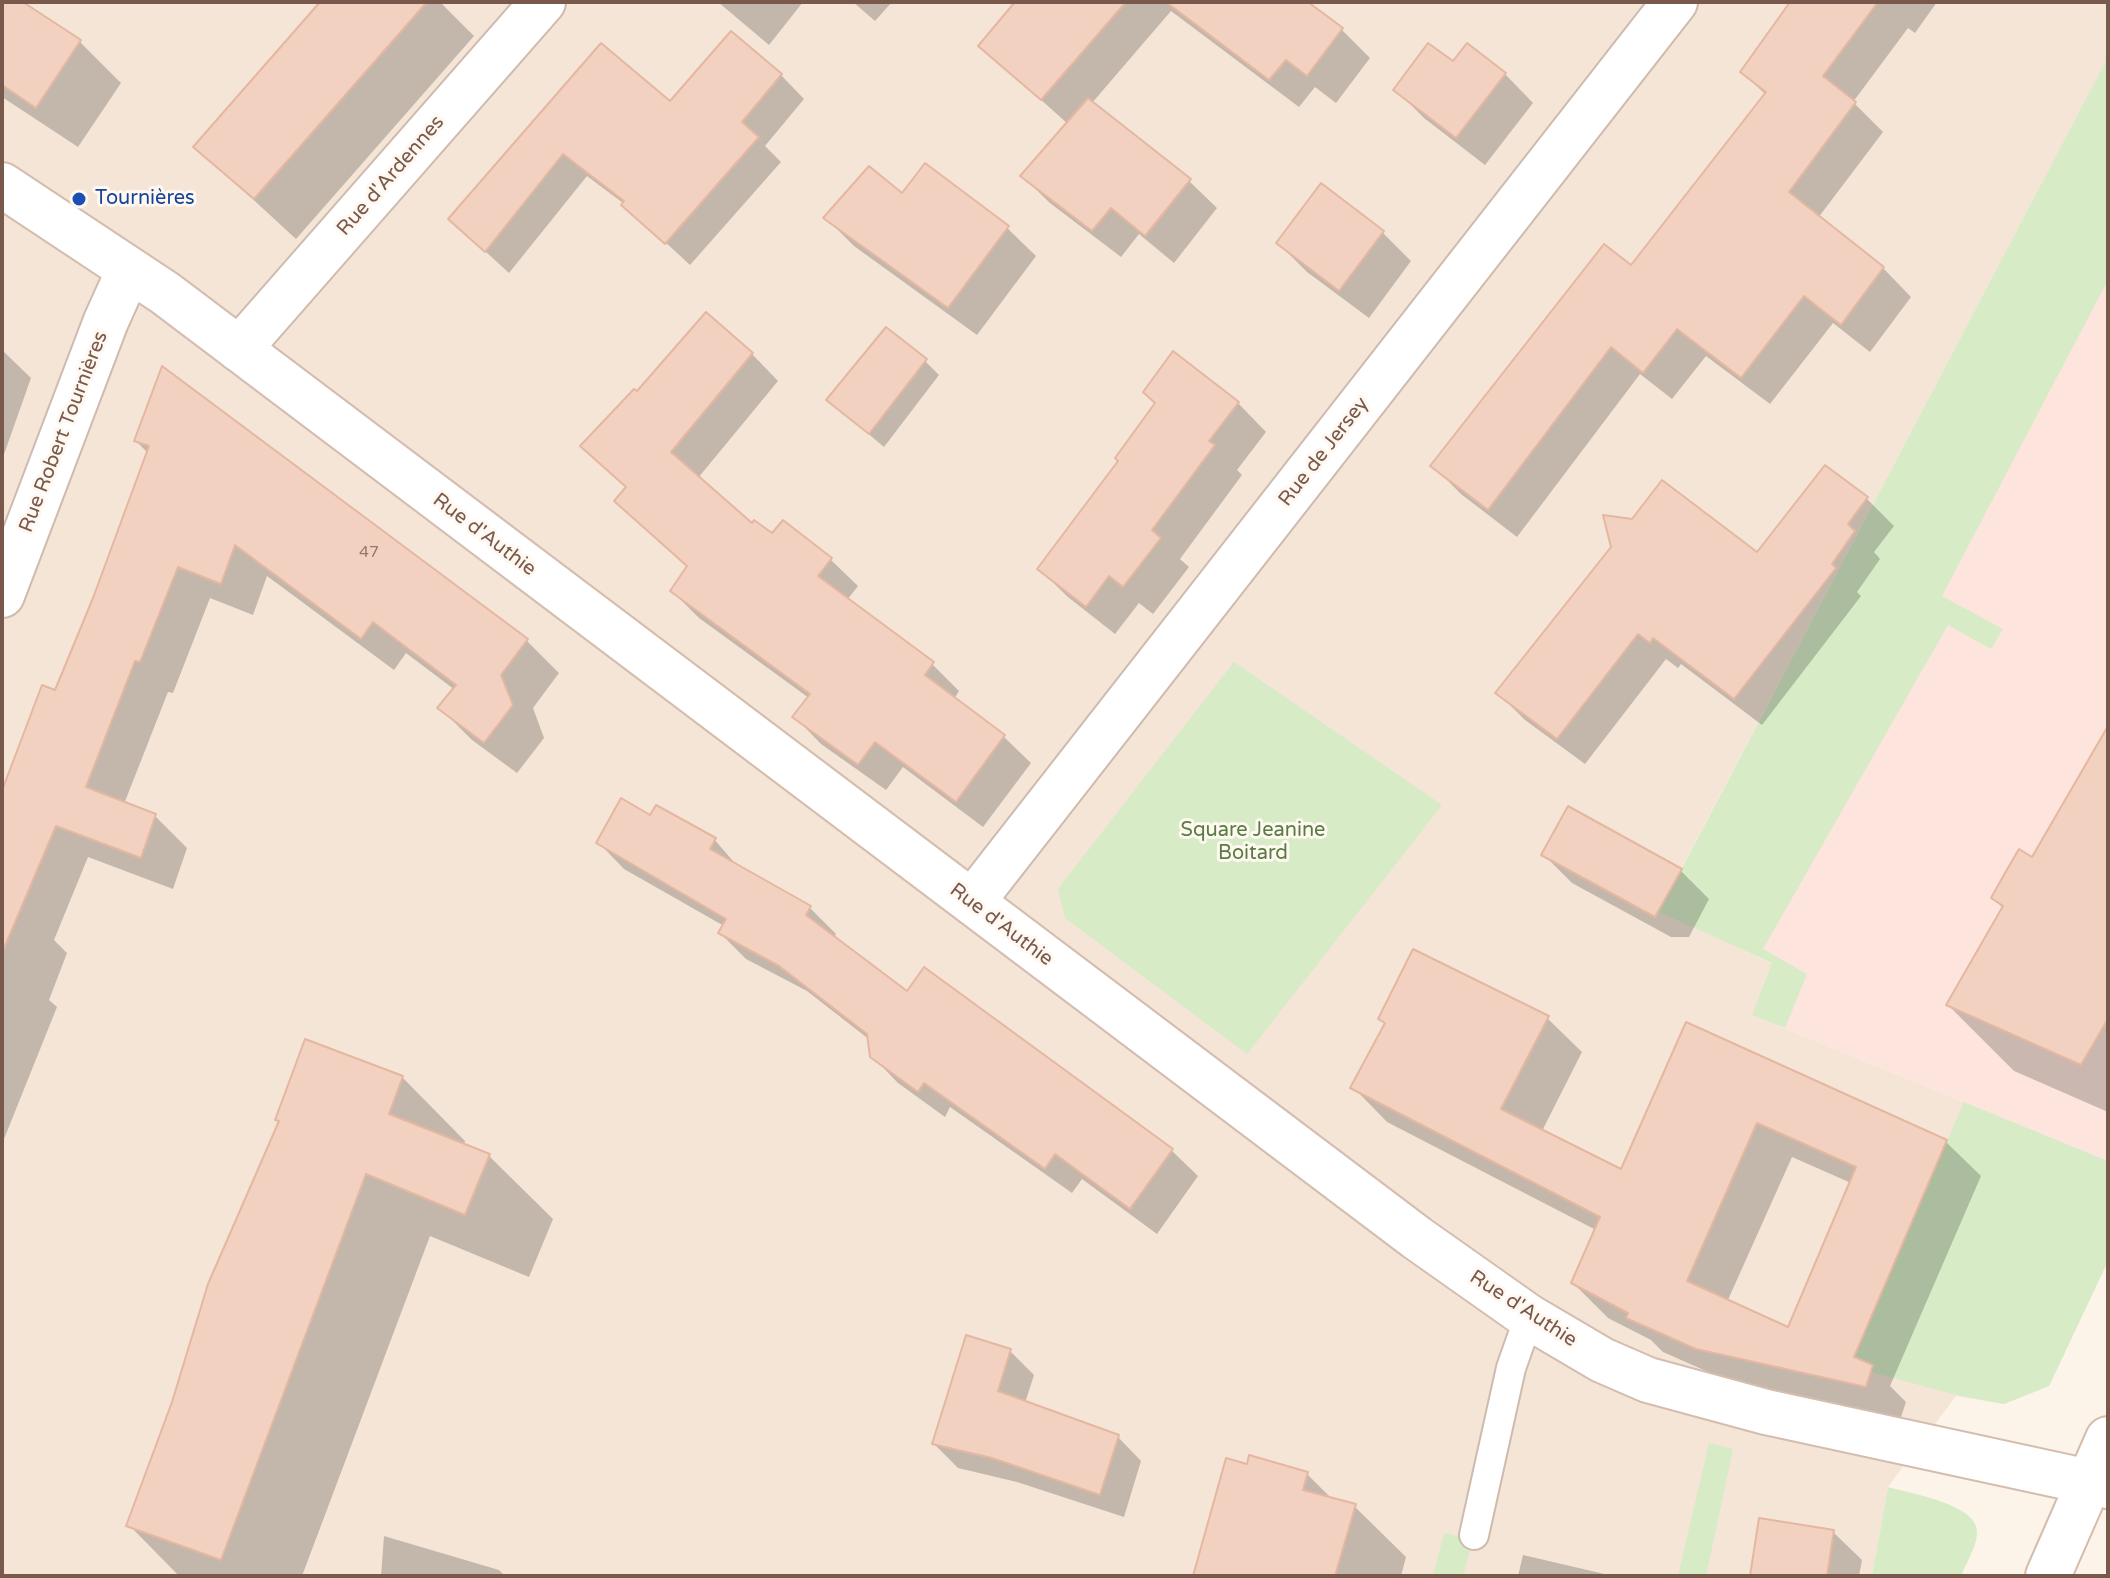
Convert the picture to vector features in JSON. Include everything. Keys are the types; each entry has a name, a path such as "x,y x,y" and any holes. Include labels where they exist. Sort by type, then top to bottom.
{"street":[{"name":"Rue d'Ardennes","path":"239,349 543,2"},
{"name":"Rue de Jersey","path":"972,902 1675,2"},
{"name":"Rue d'Authie","path":"2,185 239,349 1417,1238 1529,1317 1602,1360 1704,1398 2101,1495"},
{"name":"Rue Robert Tournières","path":"2,595 106,321 129,270"},
{"path":"2048,1576 2101,1495 2108,1439"}],"lane":[{"path":"1474,1535 1511,1368 1529,1317"}],"shaded area":[{"path":"2,2 2108,2 2108,57 1659,911 1773,964 1752,1015 2108,1161 2108,1261 2049,1386 2004,1404 1956,1396 1888,1487 1872,1576 2,1576"},
{"path":"2108,57 2108,1161 1752,1015 1772,963 1659,912"}],"green space":[{"path":"2108,57 2108,280 1942,596 2003,629 1991,649 1948,625 1763,949 1807,974 1785,1028 1752,1015 1772,963 1659,912"},
{"name":"Square Jeanine Boitard","path":"1234,662 1442,805 1247,1054 1065,918 1058,889"},
{"path":"1964,1102 2108,1161 2108,1261 2049,1386 2004,1404 1956,1395 1849,1366"},
{"path":"1709,1443 1733,1449 1706,1576 1678,1576"},
{"path":"1888,1487 1942,1502 1968,1515 1975,1524 1977,1534 1961,1576 1872,1576"},
{"path":"1444,1533 1473,1539 1463,1576 1433,1576"}],"building":[{"path":"2,2 23,2 81,40 36,108 2,85"},
{"path":"320,2 427,2 254,199 193,147"},
{"path":"1015,2 1126,2 1041,100 978,46"},
{"path":"1166,2 1308,2 1343,28 1307,76 1286,60 1269,80"},
{"path":"1790,2 1878,2 1823,76 1856,102 1789,192 1884,267 1841,325 1804,296 1741,378 1677,329 1643,373 1611,347 1488,510 1430,466 1604,244 1631,265 1766,92 1740,72"},
{"path":"731,31 782,74 742,122 759,137 665,244 621,205 624,201 563,154 485,252 448,219 601,43 670,101"},
{"path":"1428,43 1453,61 1467,43 1506,73 1456,138 1393,90"},
{"path":"1088,98 1191,179 1145,236 1111,208 1092,231 1020,176"},
{"path":"925,163 1009,226 948,308 823,218 869,166 902,193"},
{"path":"1321,183 1384,231 1339,291 1276,243"},
{"path":"706,312 753,353 671,452 752,523 754,520 772,533 783,520 832,558 818,576 934,662 925,675 1005,735 956,802 875,742 858,765 792,717 810,694 670,591 687,566 614,501 626,487 580,446 634,389 637,391"},
{"path":"886,327 927,359 869,434 826,400"},
{"path":"1173,351 1239,402 1209,441 1215,445 1152,530 1161,538 1123,587 1109,576 1086,607 1037,569 1118,461 1115,458 1155,403 1143,392"},
{"path":"162,366 528,639 501,675 513,705 484,743 437,708 456,685 373,622 361,639 235,545 221,584 178,567 140,662 135,661 86,787 156,814 141,858 56,826 2,953 3,788 42,685 55,690 93,598 149,446 134,441"},
{"path":"1825,465 1868,497 1848,524 1855,531 1832,564 1836,568 1734,699 1653,638 1650,643 1638,634 1557,739 1495,693 1611,547 1603,515 1632,519 1662,480 1757,552"},
{"path":"2108,726 2108,1019 2081,1065 1946,1005 2003,906 1991,898 2005,873 2019,849 2032,857"},
{"path":"621,798 650,815 656,805 716,838 710,849 811,906 806,915 907,991 924,967 1173,1149 1130,1209 1055,1154 1045,1169 924,1083 918,1092 870,1057 867,1034 779,966 718,933 726,919 596,843"},
{"path":"1568,806 1682,869 1655,917 1541,855"},
{"path":"1413,949 1549,1016 1501,1109 1621,1169 1686,1022 1947,1140 1854,1357 1873,1365 1866,1387 1696,1349 1626,1318 1628,1313 1571,1283 1600,1217 1350,1088 1385,1023 1378,1019","holes":["1757,1123 1856,1167 1788,1327 1687,1281"]},
{"path":"305,1039 403,1076 389,1114 490,1154 465,1215 366,1174 221,1560 126,1526 172,1402 208,1284 279,1121 275,1120"},
{"path":"966,1335 1011,1349 998,1391 1119,1435 1100,1495 992,1458 932,1444"},
{"path":"1249,1455 1308,1472 1303,1490 1356,1504 1335,1576 1193,1576 1226,1458 1247,1464"},
{"path":"1759,1518 1834,1530 1827,1576 1750,1576"}],"place":[{"name":"Tournières","path":"79,199"}]}
